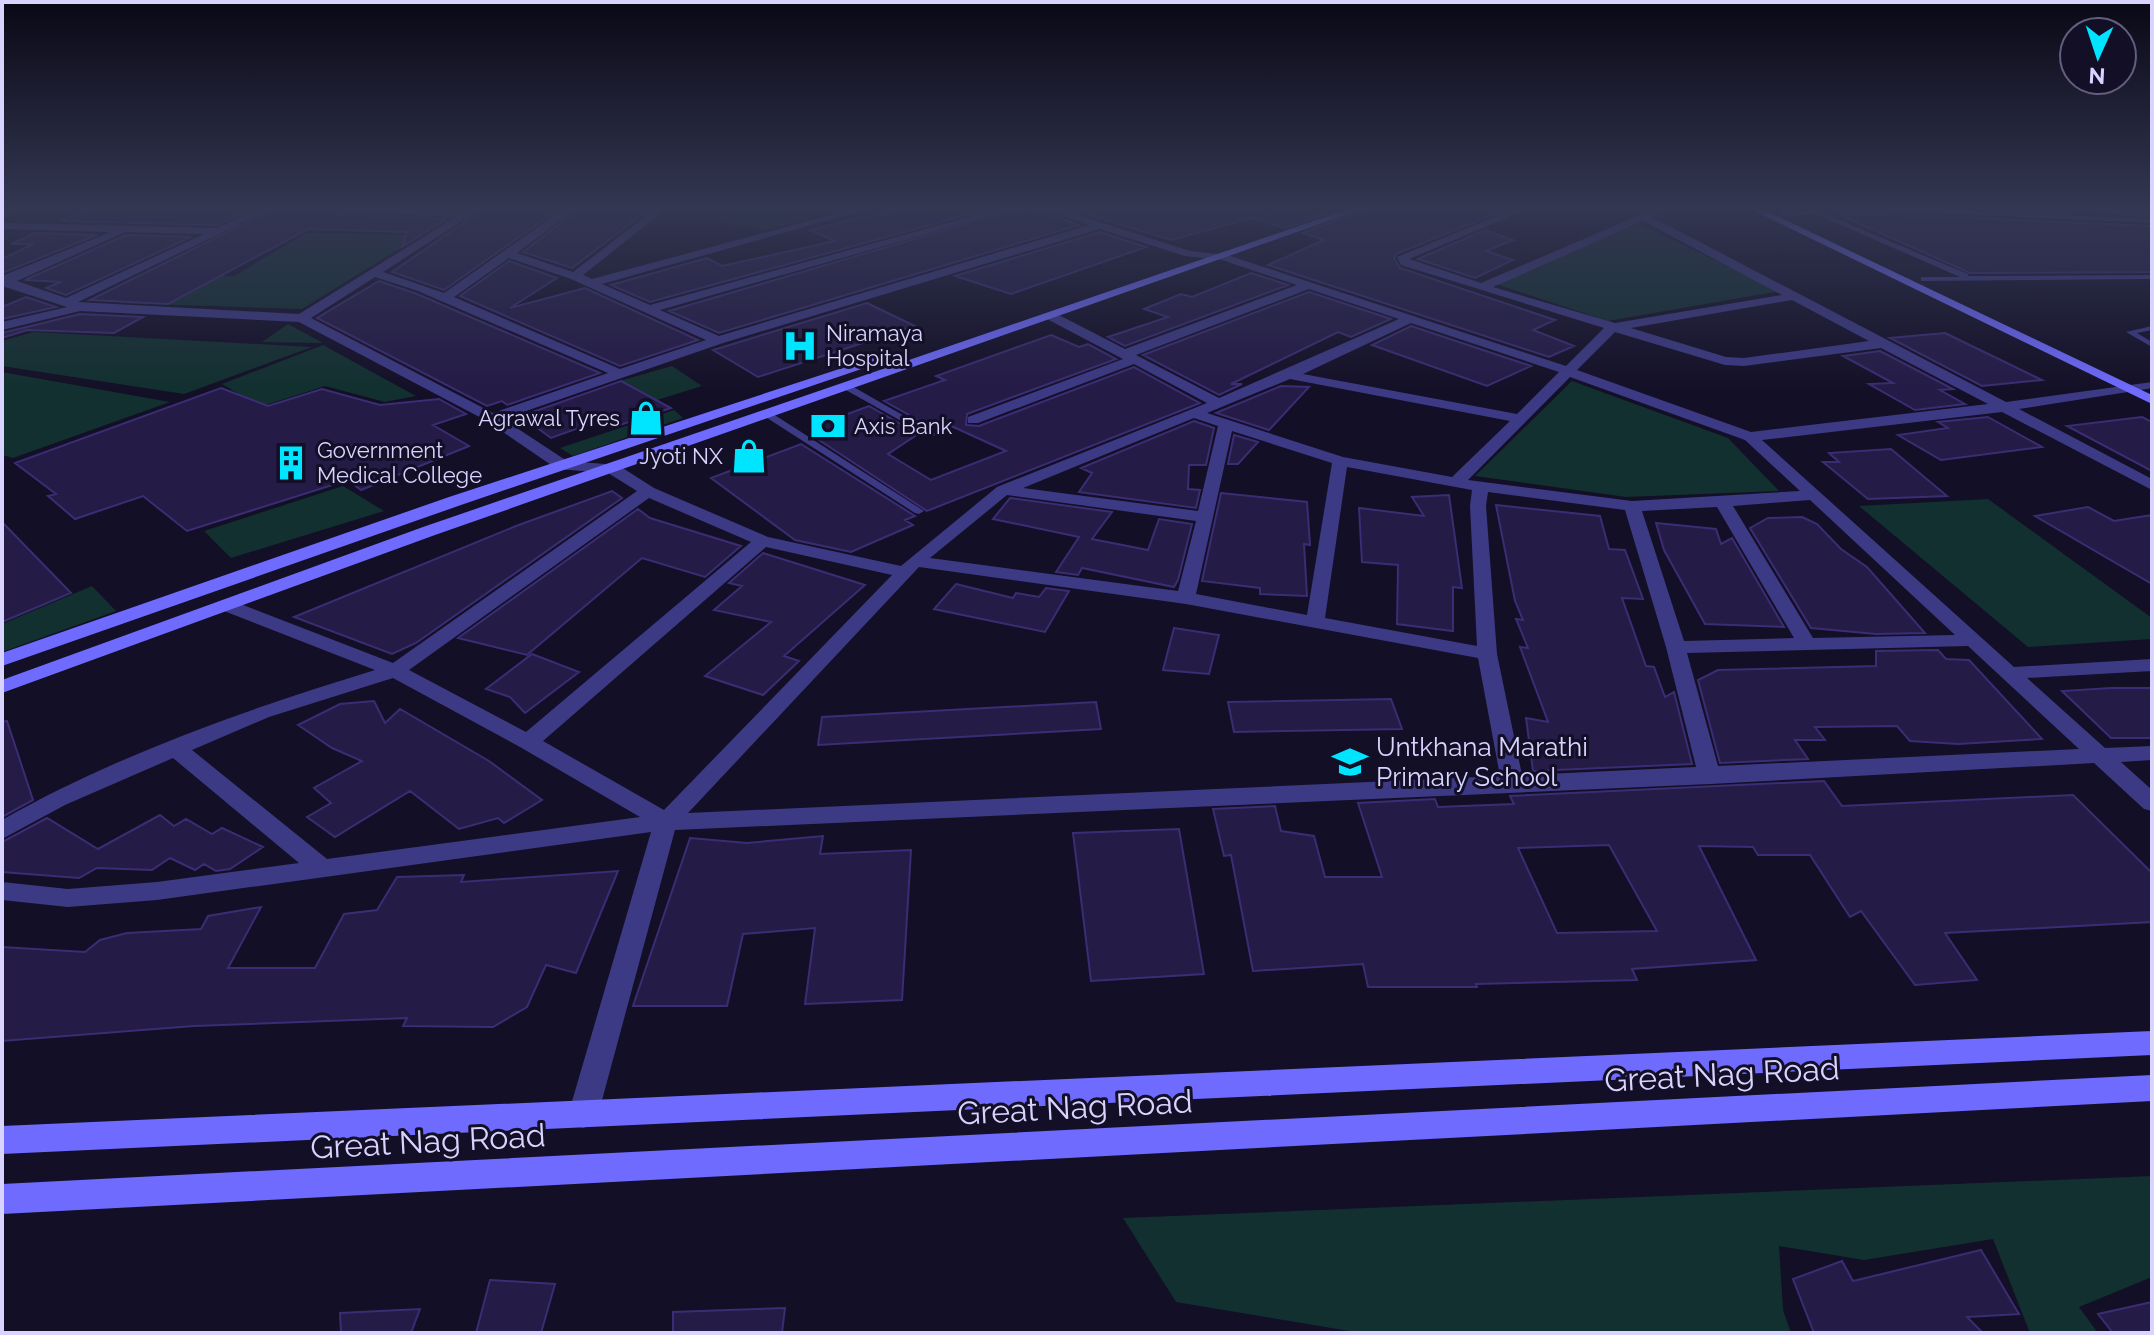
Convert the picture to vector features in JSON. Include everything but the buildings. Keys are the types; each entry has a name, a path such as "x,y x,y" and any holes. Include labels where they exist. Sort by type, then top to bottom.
{"main road":[{"path":"2,660 1147,268"},
{"path":"2,687 612,468 1190,268"},
{"path":"1879,268 2126,387"},
{"path":"1901,268 2151,389"},
{"name":"Great Nag Road","path":"2,1140 2152,1043"},
{"name":"Great Nag Road","path":"2,1199 2152,1088"}],"street":[{"path":"4,282 36,268"},
{"path":"2,326 75,304 148,268"},
{"path":"302,318 378,268"},
{"path":"445,298 488,268"},
{"path":"552,268 594,282 718,340"},
{"path":"575,276 585,268"},
{"path":"594,282 644,268"},
{"path":"652,308 795,268"},
{"path":"492,418 718,340 957,268"},
{"path":"1256,268 1568,371 1750,437 2152,803"},
{"path":"1422,268 1725,361 1744,362 1886,343"},
{"path":"1482,287 1525,268"},
{"path":"1746,268 2152,485"},
{"path":"372,272 445,298 618,373"},
{"path":"4,282 75,304 302,318 492,418 563,466 612,468 648,491 763,541 910,567 1186,598 1487,654"},
{"path":"973,420 1307,286"},
{"path":"1456,483 1611,328 1796,296"},
{"path":"1051,316 1216,402"},
{"path":"583,1115 666,822 910,567 1003,490 1289,375 1408,320"},
{"path":"1289,375 1522,419"},
{"path":"1750,437 2004,407 2126,387 2151,389"},
{"path":"1192,413 1340,461 1456,483 1632,506 1723,503 1814,495"},
{"path":"1186,598 1226,426"},
{"path":"1315,622 1340,461"},
{"path":"1481,486 1478,506 1487,654 1512,781"},
{"path":"1003,490 1206,517"},
{"path":"2,831 57,799 262,712 395,671 648,491"},
{"path":"1723,503 1807,644"},
{"path":"1632,506 1676,647 1710,776"},
{"path":"528,742 763,541"},
{"path":"226,605 395,671 528,742 666,822"},
{"path":"1676,647 1974,640"},
{"path":"2010,673 2152,665"},
{"path":"176,749 319,866"},
{"path":"2,891 68,898 157,891 319,866 666,822 1512,781 1710,776 2152,753"}],"lane":[{"path":"1947,268 1972,279"},
{"path":"1924,279 2152,277"},
{"path":"2152,328 2130,332 2152,345"},
{"path":"847,387 931,434"},
{"path":"767,414 919,511"}],"green space":[{"path":"247,268 367,268 302,309 119,303 199,274 234,276"},
{"path":"1529,268 1732,268 1780,291 1608,321 1493,283"},
{"path":"288,324 323,343 262,342"},
{"path":"34,332 312,347 184,394 2,366 2,341"},
{"path":"323,345 416,396 385,402 325,386 207,424 210,406 239,394 222,384"},
{"path":"672,366 702,386 657,400 619,381"},
{"path":"2,372 170,402 13,458 2,455"},
{"path":"1572,381 1728,438 1779,491 1626,497 1475,476"},
{"path":"674,410 683,418 573,456 560,448"},
{"path":"343,486 384,511 231,558 204,531"},
{"path":"1988,499 2152,618 2152,639 2028,647 1859,506"},
{"path":"92,586 116,611 2,652 2,624"},
{"path":"2152,1176 2152,1277 2079,1307 2098,1333 2030,1333 1993,1239 1864,1260 1779,1246 1783,1310 1791,1333 1361,1333 1176,1302 1123,1218"}],"place":[{"name":"Niramaya Hospital","path":"800,346"},
{"name":"Agrawal Tyres","path":"646,418"},
{"name":"Axis Bank","path":"828,426"},
{"name":"Jyoti NX","path":"749,456"},
{"name":"Government Medical College","path":"291,463"},
{"name":"Untkhana Marathi Primary School","path":"1350,762"}]}
